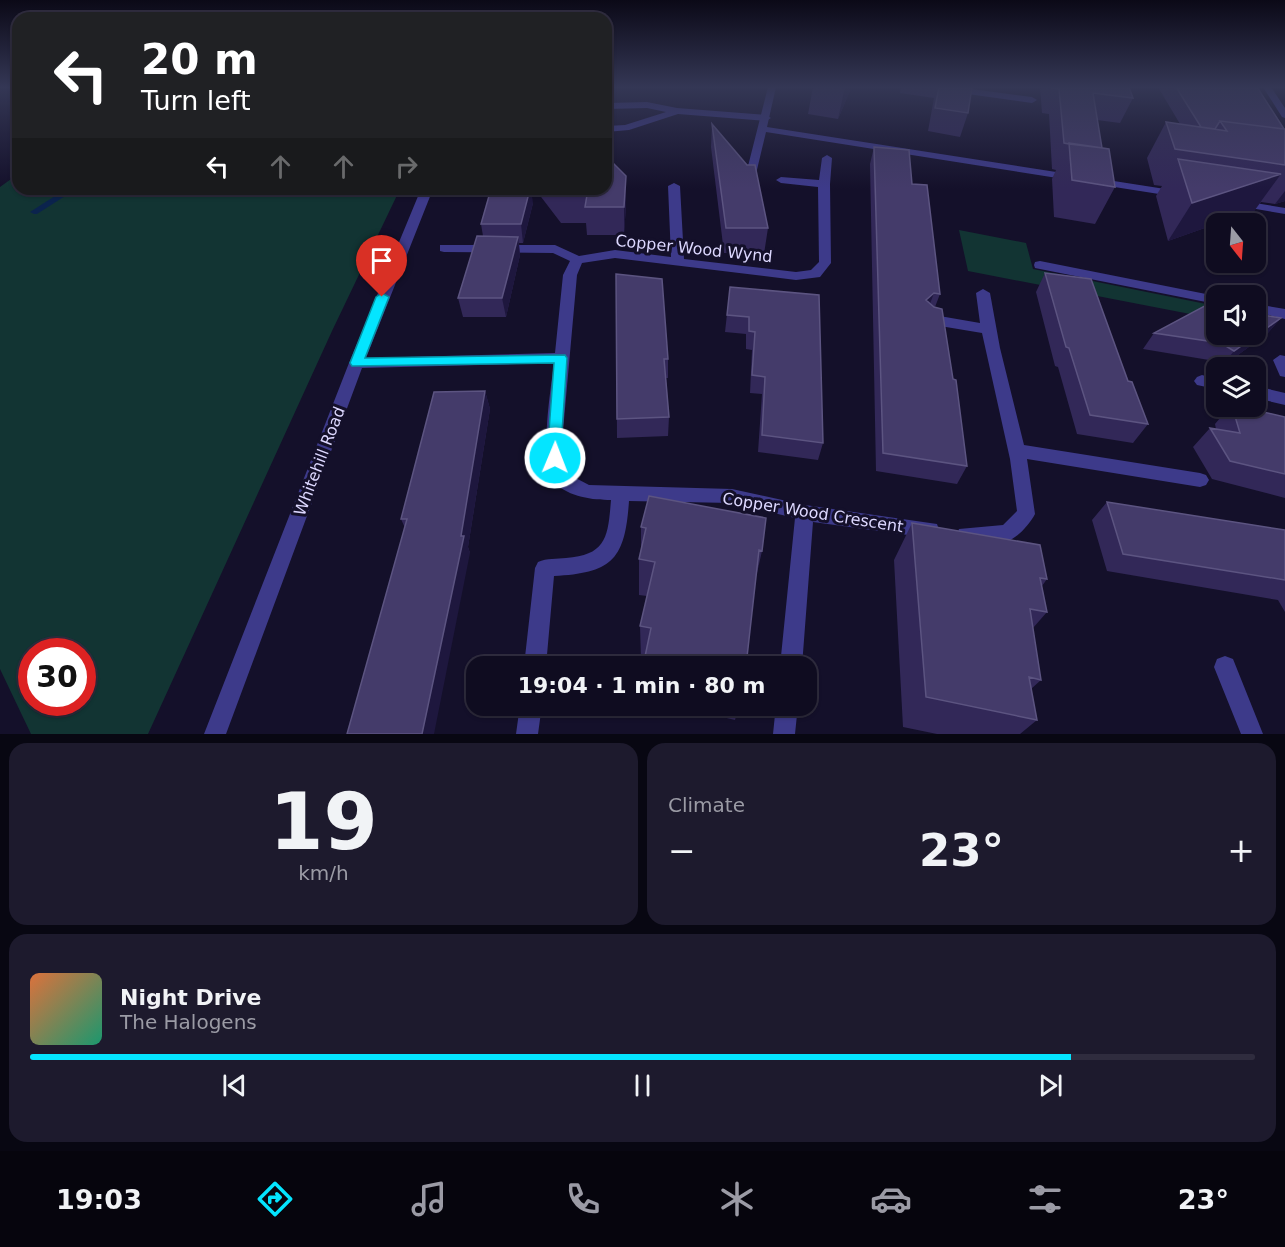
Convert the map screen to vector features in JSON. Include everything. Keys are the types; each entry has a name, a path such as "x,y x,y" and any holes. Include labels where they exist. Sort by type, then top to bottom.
{"street":[{"path":"612,129 626,128 646,121"},
{"path":"752,121 1192,196"},
{"path":"750,178 765,123"},
{"name":"Copper Wood Wynd","path":"577,260 615,254 796,276 816,274 825,263 824,184 827,158"},
{"path":"781,180 824,184"},
{"path":"674,186 678,262"},
{"name":"Whitehill Road","path":"216,732 356,363 425,195"},
{"path":"1227,202 1285,211"},
{"path":"356,363 561,358 570,275 577,260 555,249 444,248"},
{"path":"1040,265 1206,298"},
{"name":"Copper Wood Crescent","path":"561,358 554,442 555,458 561,478 587,492 732,496 805,513 976,537 1008,532 1026,514 1024,486 987,329 983,293"},
{"path":"1266,310 1285,314"},
{"path":"928,319 987,329"},
{"path":"1266,394 1285,399"},
{"path":"1015,450 1200,480"},
{"path":"536,656 545,568 583,567 606,556 618,533 621,493"},
{"path":"791,656 805,513"},
{"path":"1225,667 1252,734"},
{"path":"528,734 530,716"},
{"path":"784,734 786,716"}],"green space":[{"path":"12,178 12,195 397,195 332,331 148,734 31,734 22,716 96,716 96,638 18,638 18,707 0,669 0,187"},
{"path":"959,230 1026,243 1033,269 1206,304 1206,317 968,271"}],"building":[{"path":"1062,121 1098,121 1102,148 1064,143"},
{"path":"1197,121 1220,121 1215,129 1201,127"},
{"path":"1220,121 1285,129 1285,165 1175,149 1166,122 1227,131"},
{"path":"1222,121 1279,121 1284,129"},
{"path":"712,124 747,165 755,165 768,228 726,228"},
{"path":"1069,143 1109,149 1115,187 1072,180"},
{"path":"874,147 909,150 912,184 927,185 940,294 934,293 926,300 934,307 942,309 953,379 956,380 967,466 883,453"},
{"path":"1178,159 1281,174 1192,203"},
{"path":"612,162 626,176 624,207 585,207 587,195 612,195"},
{"path":"489,195 528,195 521,224 481,224"},
{"path":"477,236 518,237 502,298 458,298"},
{"path":"1045,273 1091,279 1128,381 1132,382 1148,424 1090,415 1069,348 1066,347"},
{"path":"616,274 662,279 668,359 664,359 669,417 617,419"},
{"path":"730,287 819,295 823,443 762,435 765,377 752,375 755,332 749,331 749,317 727,315"},
{"path":"1206,305 1206,341 1154,333"},
{"path":"1266,316 1281,318 1266,329"},
{"path":"1224,345 1243,345 1234,351"},
{"path":"485,391 461,536 464,536 422,734 347,734 407,519 401,519 434,392"},
{"path":"1266,413 1285,417 1285,474 1230,461 1210,428 1240,433 1235,417 1266,417"},
{"path":"649,496 766,518 762,551 759,550 747,656 645,656 651,628 640,626 655,562 639,559 646,528 641,527"},
{"path":"1107,502 1285,530 1285,580 1123,554"},
{"path":"912,523 1040,545 1047,579 1040,578 1047,612 1030,609 1041,680 1029,677 1037,720 926,697"}],"waterway":[{"path":"34,212 62,195"}],"route":[{"path":"382,297 356,363 561,358 554,442 555,458"}]}
